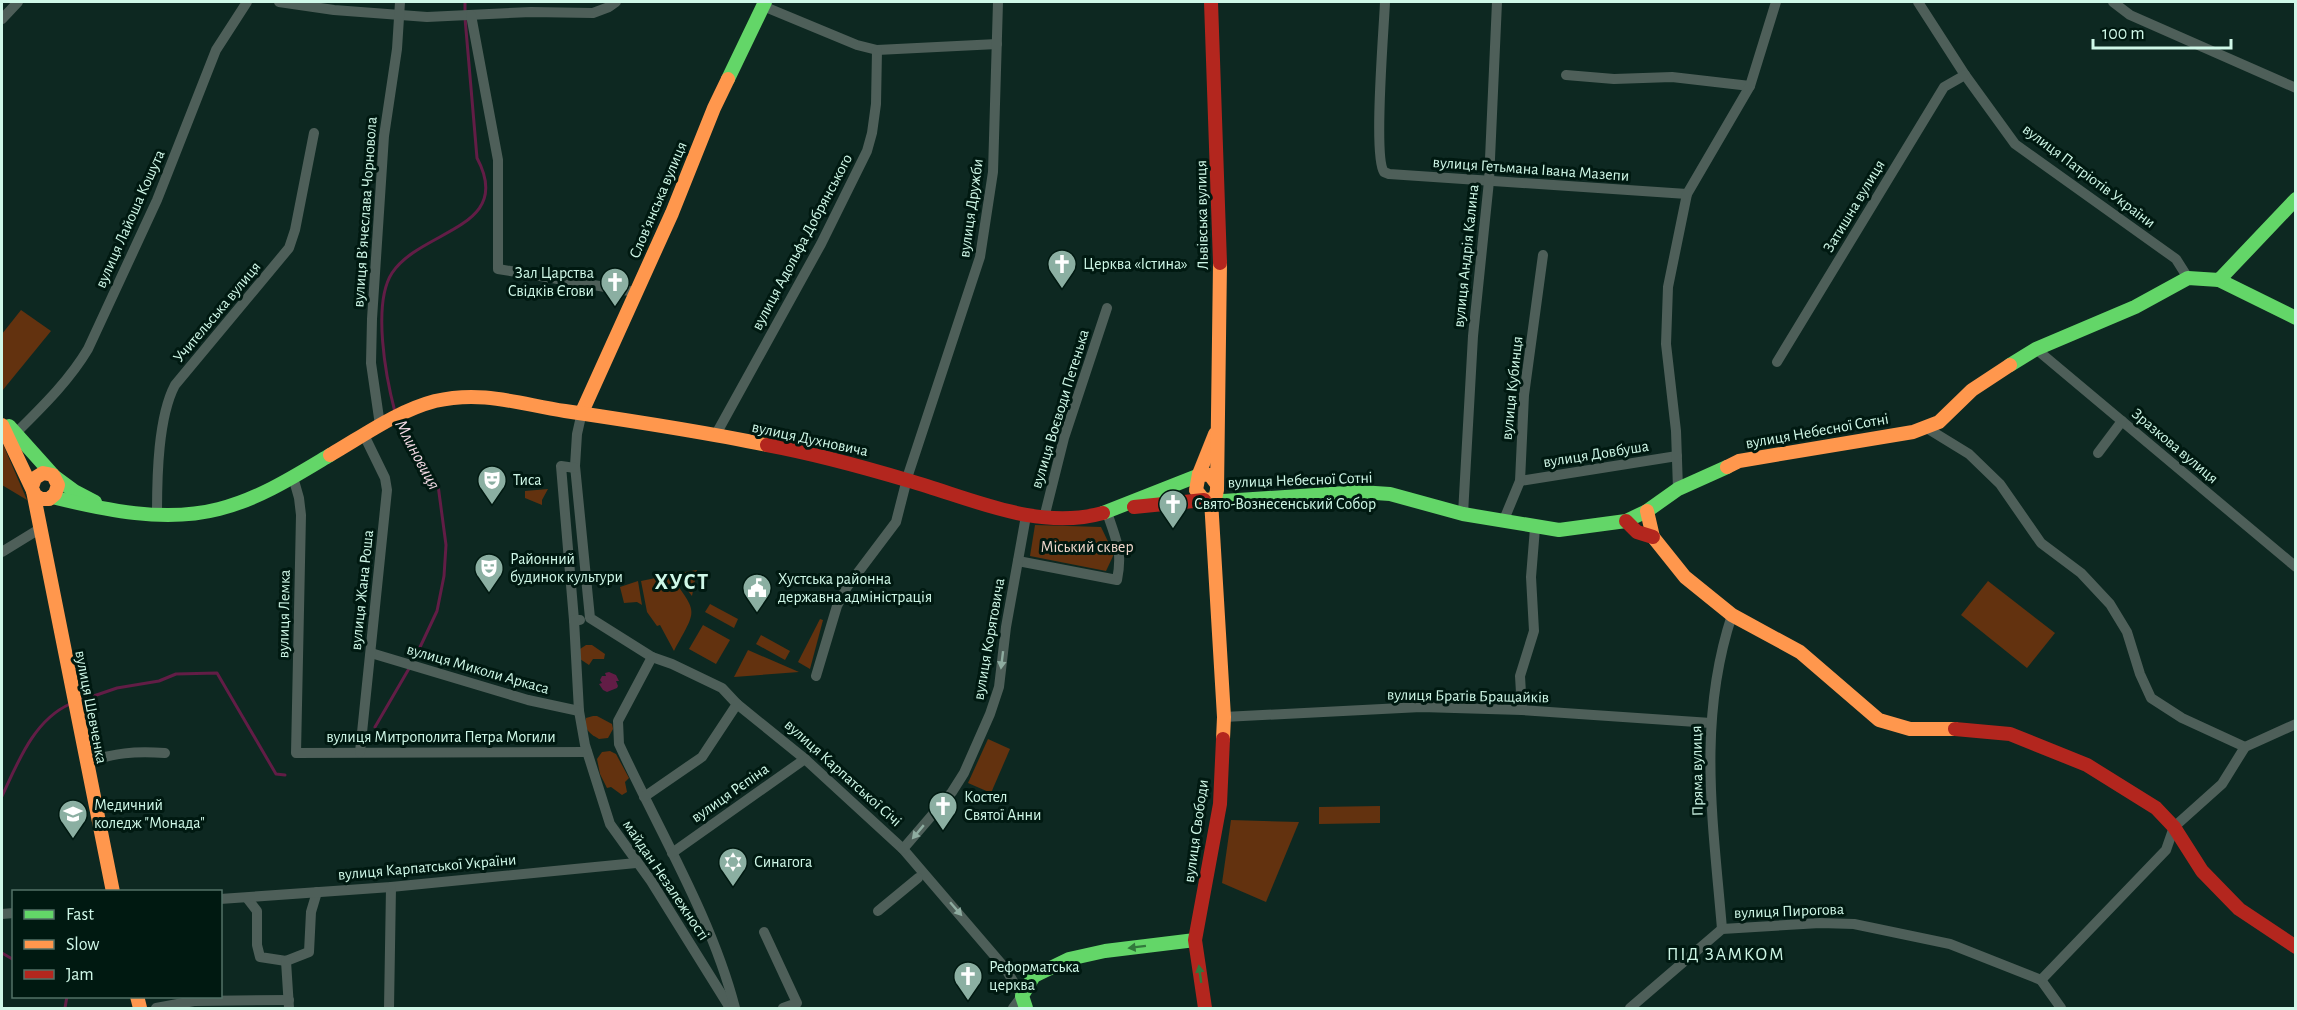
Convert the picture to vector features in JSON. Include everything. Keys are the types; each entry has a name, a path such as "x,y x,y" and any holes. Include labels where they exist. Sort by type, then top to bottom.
{"main road":[{"name":"Львівська вулиця","path":"1211,2 1216,97 1220,387 1216,483"},
{"name":"Словʼянська вулиця","path":"582,412 672,213 714,108 764,4"},
{"path":"2219,280 2295,199"},
{"path":"2188,278 2219,280 2295,318"},
{"name":"вулиця Небесної Сотні","path":"1110,511 1210,500 1360,492 1390,494 1464,514 1535,528 1559,530 1626,521 1647,512 1678,489 1739,461 1912,432 1939,422 1972,390 2036,349 2135,307 2188,278"},
{"path":"54,476 43,473 37,475 33,480 32,489 38,497 117,511 198,513 217,510 252,497 292,477 392,418 445,399 481,395 495,396 547,408 582,412"},
{"name":"вулиця Духновича","path":"582,412 822,457 1026,516 1062,519 1110,511"},
{"path":"2,417 54,476 74,492 117,511"},
{"name":"вулиця Шевченка","path":"2,425 32,489 113,890"},
{"name":"Львівська вулиця","path":"1198,476 1218,428"},
{"path":"1110,511 1180,481 1198,476 1210,475 1216,483 1217,490 1210,500 1196,490 1198,476"},
{"path":"51,498 58,488 54,476"},
{"name":"вулиця Шевченка","path":"41,528 51,498"},
{"name":"вулиця Свободи","path":"1205,1008 1195,940 1220,804 1224,717 1210,500"},
{"path":"1647,512 1653,537 1685,577 1732,615 1800,652 1879,720 1910,729 1963,729 2010,734 2087,765 2156,808 2174,827 2202,871 2239,909 2295,947"},
{"path":"1626,521 1637,532 1653,537"},
{"path":"1024,1002 1034,976 1069,959 1105,951 1195,940"}],"street":[{"path":"2,19 18,2"},
{"name":"вулиця Лайоша Кошута","path":"16,433 45,405 80,363 88,349 157,200 216,50 247,2"},
{"path":"279,2 334,10 427,17 531,12 593,13 616,2"},
{"name":"вулиця Вʼячеслава Чорновола","path":"392,418 371,363 384,136 398,49 400,2"},
{"name":"вулиця Дружби","path":"816,676 837,606 847,587 896,522 980,257 993,172 998,2"},
{"name":"вулиця Гетьмана Івана Мазепи","path":"1385,2 1379,162 1384,172 1687,194"},
{"name":"вулиця Андрія Калина","path":"1464,514 1473,336 1489,181 1497,2"},
{"path":"1678,489 1666,344 1668,288 1687,194 1750,86 1776,2"},
{"name":"вулиця Патріотів України","path":"1918,2 1965,75 2015,144 2176,259 2188,278"},
{"path":"2113,2 2130,15 2295,88"},
{"path":"764,4 857,45 877,50 997,44"},
{"path":"471,15 498,160 498,268 635,292"},
{"name":"вулиця Адольфа Добрянського","path":"715,436 821,244 867,151 876,104 877,50"},
{"path":"1566,75 1614,79 1672,77 1750,86"},
{"name":"Затишна вулиця","path":"1777,362 1944,87 1965,75"},
{"name":"Учительська вулиця","path":"157,513 161,446 168,398 175,385 289,248 295,230 314,133"},
{"name":"вулиця Кубинця","path":"1503,522 1520,481 1524,395 1543,255"},
{"name":"вулиця Воєводи Петенька","path":"1044,519 1064,438 1107,308"},
{"name":"Зразкова вулиця","path":"2036,349 2295,567"},
{"path":"575,467 561,466 574,620 590,618 575,467 577,434 582,412"},
{"path":"2098,453 2122,421"},
{"path":"1925,427 1969,454 2000,484 2041,543 2081,573 2110,604 2127,632 2140,675 2151,698 2182,718 2245,747"},
{"name":"вулиця Жана Роша","path":"360,752 387,490 385,478 364,435"},
{"name":"вулиця Довбуша","path":"1520,481 1677,456"},
{"name":"вулиця Лемка","path":"292,477 299,498 301,515 296,753"},
{"path":"1018,561 1117,580 1121,559 1110,511"},
{"name":"вулиця Корятовича","path":"903,849 952,792 964,773 990,714 999,687 1026,516"},
{"path":"2,552 41,528"},
{"path":"1522,710 1520,676 1534,631 1531,577 1535,528"},
{"name":"Пряма вулиця","path":"1722,929 1709,776 1711,723 1721,650 1732,615"},
{"name":"вулиця Карпатської Січі","path":"590,618 652,657 722,688 737,704 805,759 903,849 1005,968 1024,1002"},
{"name":"майдан Незалежності","path":"574,620 577,711 581,752 610,824 663,899 730,1008"},
{"name":"вулиця Миколи Аркаса","path":"370,653 528,700 577,711"},
{"name":"майдан Незалежності","path":"652,657 618,721 619,744 707,929 731,990 735,1008"},
{"path":"644,797 702,757 737,704"},
{"name":"вулиця Братів Бращайків","path":"1224,717 1421,707 1522,710 1711,723"},
{"path":"2061,1008 2041,980 2166,850 2174,827 2222,784 2245,747 2295,724"},
{"path":"86,762 117,752 165,753"},
{"name":"вулиця Митрополита Петра Могили","path":"296,753 581,752"},
{"name":"вулиця Рєпіна","path":"672,853 805,759"},
{"name":"вулиця Карпатської України","path":"222,899 391,887 636,863"},
{"path":"878,911 918,878"},
{"path":"389,1008 391,887"},
{"path":"247,898 257,911 257,945 260,957 286,961 309,952 311,912 317,892"},
{"name":"вулиця Пирогова","path":"1630,1008 1722,929 1820,923 1854,924 1950,944 2041,980"},
{"path":"764,932 797,1003 783,1008"},
{"path":"156,1008 194,1001 289,1004 286,961"},
{"path":"1013,1008 1024,1002"}],"green space":[{"path":"21,310 51,331 2,391 2,334"},
{"path":"2,442 27,500 2,485"},
{"path":"548,489 542,505 525,498 525,491"},
{"name":"Міський сквер","path":"1035,525 1101,527 1114,554 1106,571 1030,556"},
{"path":"697,570 692,596 674,574"},
{"path":"670,575 686,598 692,612 674,651 660,625 657,626 647,612 641,581"},
{"path":"638,581 642,605 637,602 624,603 620,587"},
{"path":"1988,581 2055,633 2027,668 1961,615"},
{"path":"710,604 738,619 734,628 705,612"},
{"path":"820,619 823,620 810,669 798,662"},
{"path":"703,625 730,640 716,664 689,649"},
{"path":"761,635 790,651 785,660 756,644"},
{"path":"586,645 592,645 605,654 604,659 593,659 589,665 580,659 580,649"},
{"path":"748,650 799,672 734,677"},
{"path":"593,716 612,724 613,729 608,738 599,739 588,731 586,718"},
{"path":"988,739 1010,749 991,793 968,783"},
{"path":"610,751 616,754 629,778 625,782 627,792 622,795 611,787 607,788 600,774 597,759 602,752"},
{"path":"1380,806 1380,823 1319,824 1319,807"},
{"path":"1231,820 1299,822 1266,902 1222,883"}],"shaded area":[{"path":"605,673 616,675 619,681 616,681 617,688 607,692 599,684 602,683 600,680 602,676 606,676"}],"waterway":[{"name":"Млиновиця","path":"465,2 465,12"},
{"name":"Млиновиця","path":"395,412 383,341 383,303 386,286 392,273 406,258 460,226 474,214 484,200 485,182 477,158 465,18"},
{"name":"Млиновиця","path":"375,727 414,660 437,611 444,576 446,545 438,485 400,420"},
{"name":"Млиновиця","path":"79,701 117,688 159,681 176,674 217,673 276,774 285,775"},
{"name":"Млиновиця","path":"2,796 28,743 46,720 70,704"},
{"name":"Млиновиця","path":"2,953 12,959"},
{"name":"Млиновиця","path":"65,1008 67,998"}],"traffic: fast":[{"path":"728,79 765,2"},
{"path":"2010,365 2036,349 2135,307 2188,278 2219,280 2296,199"},
{"path":"2219,280 2296,318"},
{"path":"9,426 53,475"},
{"path":"52,497 135,513 156,515 198,513 234,505 262,493 330,455"},
{"path":"1215,499 1223,501 1360,492 1390,494 1463,514 1559,530 1626,521 1647,511 1678,489 1727,467"},
{"path":"1103,513 1197,476"},
{"path":"55,477 74,491 95,502"},
{"path":"1026,1008 1022,996 1034,976 1069,959 1105,951 1195,940"}],"traffic: slow":[{"path":"582,412 672,213 728,79"},
{"path":"1216,483 1210,475 1199,474 1196,490 1204,500 1215,499 1217,490 1220,263"},
{"path":"1727,467 1739,461 1913,432 1939,422 1972,390 2010,365"},
{"path":"330,455 421,405 452,398 469,397 501,399 767,445"},
{"path":"2,425 35,495 41,499 49,499 55,494 58,485 53,475 43,473 35,478 32,487"},
{"path":"1199,474 1215,434"},
{"path":"33,491 113,890"},
{"path":"1211,500 1224,717 1223,739"},
{"path":"1647,511 1653,537 1685,577 1732,615 1800,652 1879,720 1910,729 1955,729"},
{"path":"138,998 140,1008"}],"traffic: jam":[{"path":"1211,2 1220,263"},
{"path":"767,445 857,466 1006,511 1030,516 1079,518 1103,513"},
{"path":"1134,507 1204,500"},
{"path":"1626,521 1637,532 1653,537"},
{"path":"1955,729 2010,734 2087,765 2156,808 2174,827 2202,871 2239,909 2296,947"},
{"path":"1205,1008 1195,940 1220,804 1223,739"}],"place":[{"name":"Церква «Істина»","path":"1062,290"},
{"name":"Зал Царства Свідків Єгови","path":"615,308"},
{"name":"Тиса","path":"492,506"},
{"name":"Свято-Вознесенський Собор","path":"1173,530"},
{"name":"Районний будинок культури","path":"489,594"},
{"name":"Хустська районна державна адміністрація","path":"757,614"},
{"name":"Костел Святої Анни","path":"943,832"},
{"name":"Медичний коледж \"Монада\"","path":"73,840"},
{"name":"Синагога","path":"733,888"},
{"name":"Реформатська церква","path":"968,1002"}],"district":[{"name":"ХУСТ","path":"682,582"},
{"name":"ПІД ЗАМКОМ","path":"1726,955"}]}
